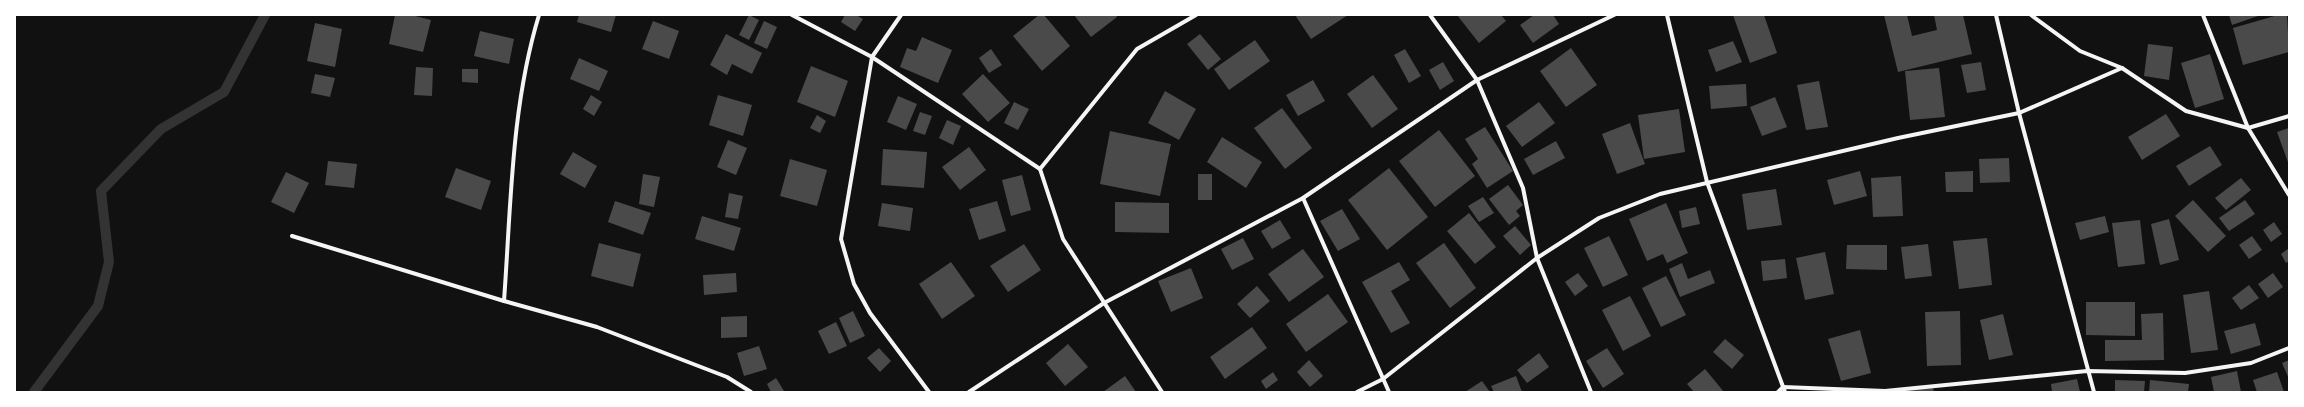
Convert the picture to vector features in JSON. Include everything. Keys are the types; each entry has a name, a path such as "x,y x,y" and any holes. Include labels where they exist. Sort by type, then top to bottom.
{"street":[{"path":"504,301 515,134 533,35 539,15"},
{"path":"792,15 872,57 1040,169 1064,239 1162,392"},
{"path":"901,15 872,57 841,239 854,284 870,313 929,392"},
{"path":"1040,169 1137,49 1196,15"},
{"path":"1430,15 1477,80 1523,188 1537,258 1591,392"},
{"path":"969,392 1104,303 1303,198 1477,80 1614,15"},
{"path":"1667,15 1708,182 1785,392"},
{"path":"1996,15 2019,113 2087,371 2094,392"},
{"path":"2031,15 2080,51 2122,68 2186,111 2248,128 2289,116"},
{"path":"2203,15 2248,128 2289,195"},
{"path":"1357,392 1383,379 1537,258 1598,218 1660,194 1708,182 2019,113 2122,68"},
{"path":"1303,198 1389,392"},
{"path":"292,236 504,301 597,327 727,377 751,392"},
{"path":"1778,392 1783,387 1885,391 2087,371 2185,373 2251,362 2289,348"}],"building":[{"path":"395,15 411,15 431,20 423,52 389,44"},
{"path":"579,15 616,15 611,32 577,22"},
{"path":"749,15 759,20 749,40 739,35"},
{"path":"845,15 856,15 863,19 855,31 841,22"},
{"path":"1039,15 1044,15 1070,46 1042,71 1013,36"},
{"path":"1074,15 1116,15 1117,17 1091,37"},
{"path":"1295,15 1348,15 1311,39"},
{"path":"1457,15 1501,15 1506,21 1479,43"},
{"path":"1534,15 1553,15 1559,24 1533,43 1520,25"},
{"path":"1733,15 1764,15 1777,53 1750,63"},
{"path":"1884,15 1907,15 1912,36 1937,30 1934,15 1963,15 1972,54 1898,72"},
{"path":"2229,15 2261,15 2232,25"},
{"path":"2278,15 2287,15 2289,52 2243,65 2233,28"},
{"path":"653,21 679,31 669,59 642,49"},
{"path":"764,21 777,27 767,49 754,43"},
{"path":"315,23 342,29 335,67 307,61"},
{"path":"480,31 514,39 509,64 474,56"},
{"path":"726,34 762,53 752,74 732,64 727,75 710,65"},
{"path":"1200,34 1221,59 1208,70 1187,44"},
{"path":"922,37 952,50 938,83 900,67 907,48 916,51"},
{"path":"1255,40 1270,61 1229,90 1214,69"},
{"path":"1733,41 1742,62 1716,72 1708,50"},
{"path":"2148,44 2173,47 2169,80 2144,76"},
{"path":"1571,48 1597,85 1566,107 1540,71"},
{"path":"991,49 1002,65 989,73 979,58"},
{"path":"1405,49 1421,76 1409,83 1394,55"},
{"path":"2210,54 2224,99 2195,108 2181,63"},
{"path":"579,58 608,71 599,91 570,79"},
{"path":"1443,62 1454,81 1440,90 1429,70"},
{"path":"1981,62 1986,90 1967,93 1961,65"},
{"path":"811,66 848,81 835,117 797,102"},
{"path":"416,67 433,68 432,96 414,95"},
{"path":"1939,68 1945,117 1910,120 1905,71"},
{"path":"462,69 478,69 478,83 462,82"},
{"path":"315,74 335,78 330,97 311,93"},
{"path":"983,74 1010,103 988,122 962,94"},
{"path":"1373,75 1398,109 1372,128 1347,94"},
{"path":"1313,80 1325,101 1298,116 1286,95"},
{"path":"1819,81 1828,127 1806,130 1797,85"},
{"path":"1746,84 1747,106 1711,109 1709,86"},
{"path":"1165,91 1196,109 1179,140 1148,123"},
{"path":"591,95 602,102 594,116 583,109"},
{"path":"718,95 752,105 743,136 709,125"},
{"path":"898,96 917,104 906,130 887,122"},
{"path":"1775,97 1787,127 1762,136 1750,107"},
{"path":"1014,102 1029,109 1018,130 1004,123"},
{"path":"1539,102 1555,123 1522,147 1506,126"},
{"path":"1282,108 1312,148 1285,169 1254,128"},
{"path":"1679,109 1685,152 1644,159 1638,115"},
{"path":"920,112 932,116 925,135 913,131"},
{"path":"2166,114 2180,136 2142,160 2128,137"},
{"path":"817,115 826,121 820,133 810,128"},
{"path":"947,120 961,126 953,145 939,138"},
{"path":"1630,123 1645,164 1617,174 1602,134"},
{"path":"1485,127 1513,171 1487,188 1472,164 1478,159 1465,139"},
{"path":"2289,128 2289,165 2277,132"},
{"path":"1439,130 1475,176 1435,207 1399,161"},
{"path":"1110,131 1171,144 1160,196 1100,184"},
{"path":"1222,137 1262,162 1246,188 1207,162"},
{"path":"728,140 747,148 736,175 717,167"},
{"path":"1556,141 1565,158 1533,175 1524,159"},
{"path":"2210,146 2222,165 2189,186 2176,166"},
{"path":"969,147 986,170 960,190 942,167"},
{"path":"883,149 927,152 924,188 881,185"},
{"path":"573,152 597,166 585,188 560,174"},
{"path":"2009,158 2010,182 1980,183 1979,159"},
{"path":"790,159 827,170 817,206 780,196"},
{"path":"328,161 357,164 354,188 325,185"},
{"path":"456,168 491,181 481,210 445,197"},
{"path":"1389,168 1428,217 1387,250 1348,200"},
{"path":"1860,171 1867,196 1834,205 1827,180"},
{"path":"1973,171 1973,192 1946,192 1945,172"},
{"path":"286,172 309,183 294,213 271,202"},
{"path":"643,174 660,177 654,207 639,204"},
{"path":"1198,174 1212,174 1212,200 1198,200"},
{"path":"1022,175 1031,210 1011,216 1002,180"},
{"path":"1901,176 1903,216 1873,217 1871,178"},
{"path":"2241,178 2251,190 2226,210 2215,198"},
{"path":"1508,185 1523,205 1516,211 1520,216 1509,225 1489,199"},
{"path":"1776,189 1782,225 1747,230 1742,194"},
{"path":"729,193 743,196 738,219 725,217"},
{"path":"1483,197 1494,213 1479,222 1468,206"},
{"path":"2193,200 2226,236 2208,252 2175,216"},
{"path":"2245,200 2255,214 2229,231 2219,218"},
{"path":"615,201 651,213 643,235 608,222"},
{"path":"997,201 1006,231 979,240 969,209"},
{"path":"1115,202 1169,203 1169,233 1115,232"},
{"path":"882,203 913,208 910,231 878,226"},
{"path":"1666,203 1688,253 1667,263 1663,254 1647,261 1629,219"},
{"path":"1696,207 1700,224 1682,228 1679,211"},
{"path":"1342,209 1360,239 1338,251 1320,221"},
{"path":"1469,213 1496,247 1475,264 1447,231"},
{"path":"702,216 741,228 734,251 695,239"},
{"path":"2105,216 2109,232 2080,240 2075,223"},
{"path":"2169,219 2179,260 2160,265 2151,224"},
{"path":"1280,220 1291,238 1272,249 1261,231"},
{"path":"2140,220 2145,264 2118,267 2112,223"},
{"path":"2274,222 2282,234 2271,242 2263,230"},
{"path":"1515,226 1531,245 1520,255 1503,236"},
{"path":"1609,236 1628,275 1603,287 1584,248"},
{"path":"2252,236 2262,250 2249,259 2239,245"},
{"path":"1243,238 1254,259 1232,270 1221,249"},
{"path":"1987,238 1992,285 1959,289 1953,241"},
{"path":"599,243 641,254 633,287 591,276"},
{"path":"1444,243 1476,288 1450,308 1416,263"},
{"path":"1024,244 1041,270 1008,292 990,266"},
{"path":"1928,244 1932,276 1905,279 1901,247"},
{"path":"1847,245 1887,245 1887,270 1846,269"},
{"path":"2289,248 2289,261 2286,263 2281,254"},
{"path":"1303,249 1324,277 1289,302 1268,274"},
{"path":"1825,252 1834,294 1805,300 1796,258"},
{"path":"1785,259 1787,278 1763,281 1761,261"},
{"path":"951,262 975,296 942,319 919,284"},
{"path":"1399,262 1410,280 1391,291 1410,323 1391,333 1362,282"},
{"path":"1682,263 1688,279 1710,270 1715,283 1680,297 1669,269"},
{"path":"1191,268 1203,298 1171,312 1158,281"},
{"path":"736,273 737,292 704,295 703,275"},
{"path":"1578,273 1588,286 1575,296 1565,282"},
{"path":"2273,273 2283,287 2268,298 2258,284"},
{"path":"1666,276 1686,315 1661,327 1642,288"},
{"path":"2249,285 2259,298 2241,310 2232,298"},
{"path":"1257,286 1270,301 1250,318 1237,304"},
{"path":"2209,291 2218,350 2191,353 2183,295"},
{"path":"1328,294 1348,322 1306,352 1286,324"},
{"path":"1630,296 1651,336 1623,351 1602,310"},
{"path":"2086,302 2135,302 2135,336 2086,335"},
{"path":"853,311 865,336 850,343 839,318"},
{"path":"1960,311 1961,365 1927,366 1925,312"},
{"path":"2163,313 2164,360 2105,361 2105,340 2142,340 2141,314"},
{"path":"2003,314 2013,355 1989,360 1980,320"},
{"path":"747,316 747,337 721,338 721,317"},
{"path":"836,322 847,346 829,354 818,331"},
{"path":"2255,323 2261,345 2231,354 2224,331"},
{"path":"1252,327 1267,348 1225,379 1210,357"},
{"path":"1860,330 1871,373 1841,381 1828,339"},
{"path":"1725,339 1744,355 1732,369 1713,352"},
{"path":"1068,344 1088,367 1065,386 1046,363"},
{"path":"759,346 767,369 744,376 737,353"},
{"path":"879,348 891,361 880,372 867,358"},
{"path":"1607,348 1624,374 1603,388 1586,361"},
{"path":"1539,353 1549,367 1527,383 1517,370"},
{"path":"1309,360 1323,376 1310,387 1297,372"},
{"path":"2289,360 2289,379 2282,363"},
{"path":"1705,369 1724,392 1694,392 1687,384"},
{"path":"2237,371 2241,392 2214,392 2211,377"},
{"path":"1273,372 1278,380 1266,389 1261,381"},
{"path":"2277,372 2284,392 2257,392 2253,380"},
{"path":"1125,376 1136,392 1103,392"},
{"path":"1516,376 1522,392 1494,392 1491,386"},
{"path":"776,378 784,391 783,392 771,392 767,384"},
{"path":"2077,379 2080,392 2052,392 2051,384"},
{"path":"2115,380 2145,381 2144,392 2115,392"},
{"path":"2150,380 2189,384 2188,392 2149,392"},
{"path":"1482,381 1490,392 1465,392"},
{"path":"1933,388 1934,392 1904,392 1904,390"}],"waterway":[{"path":"34,392 98,306 109,262 101,191 161,129 224,92 265,15"}]}
